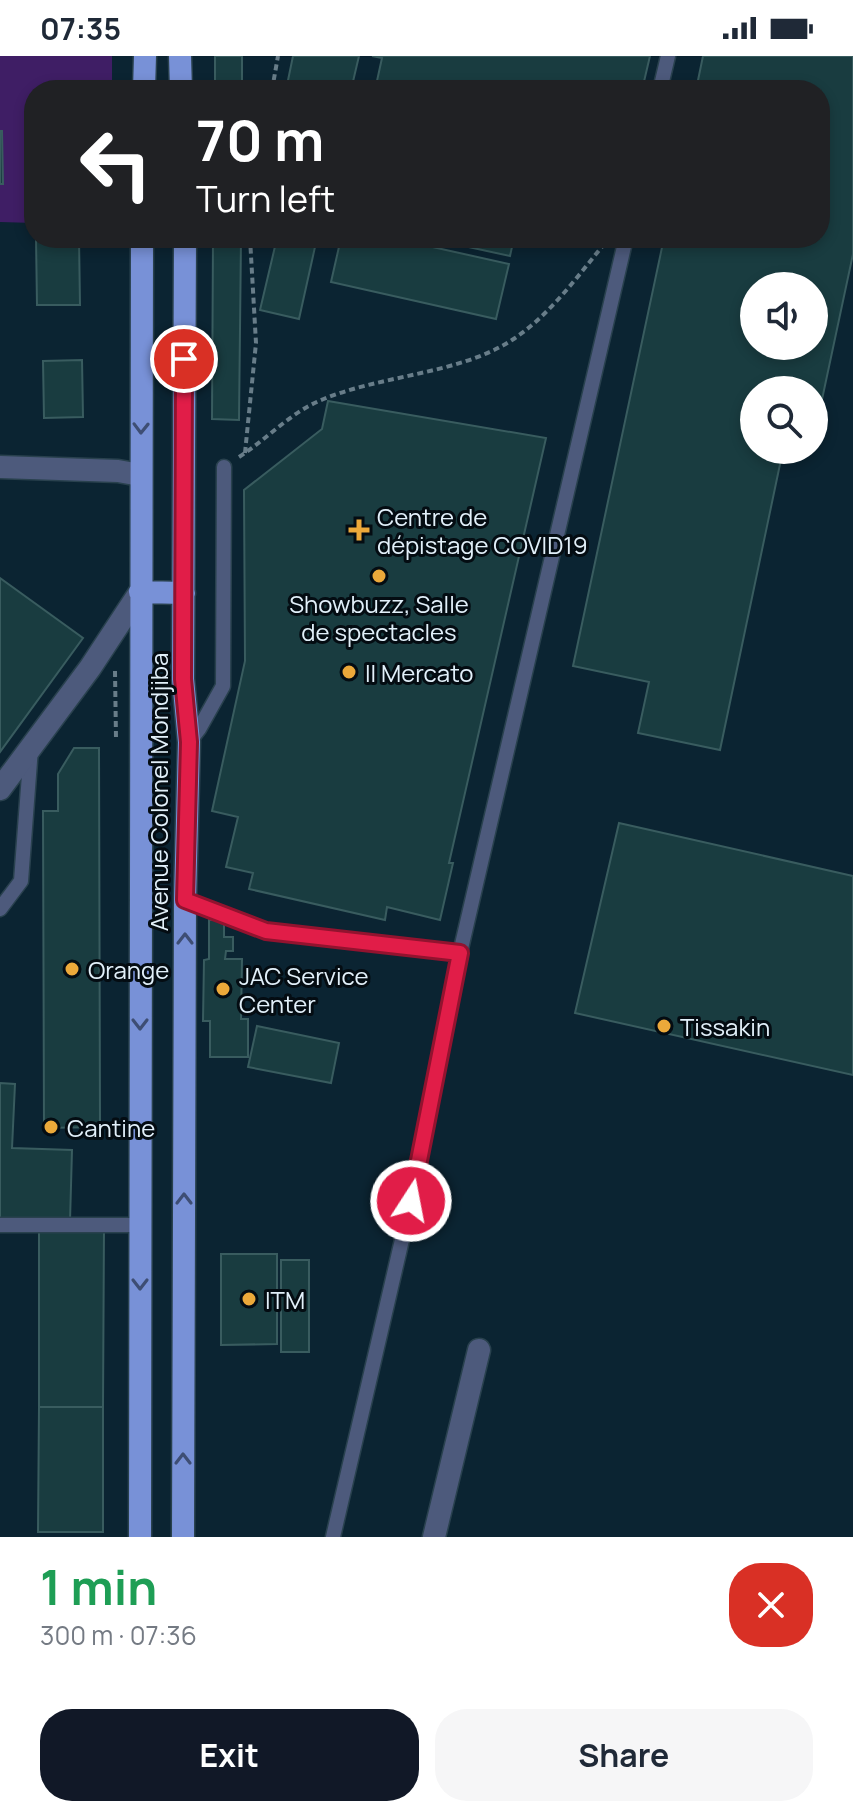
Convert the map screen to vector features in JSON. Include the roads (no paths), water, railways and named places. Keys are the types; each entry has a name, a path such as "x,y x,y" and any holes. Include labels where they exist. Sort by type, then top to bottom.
{"main road":[{"path":"143,56 143,80"},
{"path":"183,56 183,80"},
{"name":"Avenue Colonel Mondjiba","path":"140,1537 142,248"},
{"name":"Avenue Colonel Mondjiba","path":"183,1537 185,900 189,742 183,679 184,248"},
{"path":"140,592 184,593"}],"street":[{"path":"0,467 118,471 140,475"},
{"path":"0,789 90,668 140,592"},
{"path":"434,1537 479,1350"}],"lane":[{"path":"662,80 668,56"},
{"path":"333,1537 411,1201 460,953 624,248"},
{"path":"189,742 218,699 223,686 224,467"},
{"path":"0,909 21,881 31,747"},
{"path":"185,900 266,931 460,953"},
{"path":"0,1225 140,1225"}],"place":[{"name":"Centre de dépistage COVID19","path":"359,530"},
{"name":"Showbuzz, Salle de spectacles","path":"379,576"},
{"name":"Il Mercato","path":"349,672"},
{"name":"Orange","path":"72,969"},
{"name":"JAC Service Center","path":"223,989"},
{"name":"Tissakin","path":"664,1026"},
{"name":"Cantine","path":"51,1127"},
{"name":"ITM","path":"249,1299"}]}
